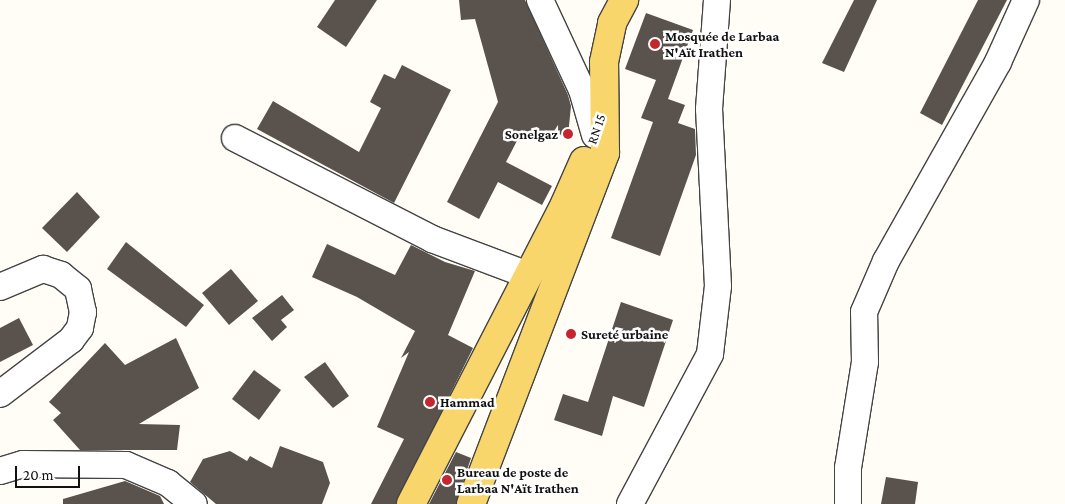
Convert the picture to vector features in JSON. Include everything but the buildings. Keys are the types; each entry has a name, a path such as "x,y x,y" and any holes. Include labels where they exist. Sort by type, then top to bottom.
{"main road":[{"name":"RN 15","path":"471,504 605,153 604,62 613,8"},
{"name":"RN 15","path":"411,504 565,204 595,135 604,105"}],"street":[{"path":"540,0 582,90 595,135"},
{"path":"630,504 710,354 718,286 709,109 717,0"},
{"path":"848,504 848,468 865,362 864,312 886,261 998,62 1026,0"},
{"path":"235,138 432,239 528,276"},
{"path":"0,287 43,269 62,275 78,289 82,312 80,328 71,340 0,394"},
{"path":"0,472 24,464 126,464 168,483 194,504"}],"place":[{"name":"Mosquée de Larbaa N'Aït Irathen","path":"655,44"},
{"name":"Sonelgaz","path":"568,134"},
{"name":"Sureté urbaine","path":"571,334"},
{"name":"Hammad","path":"430,402"},
{"name":"Bureau de poste de Larbaa N'Aït Irathen","path":"447,480"}]}
